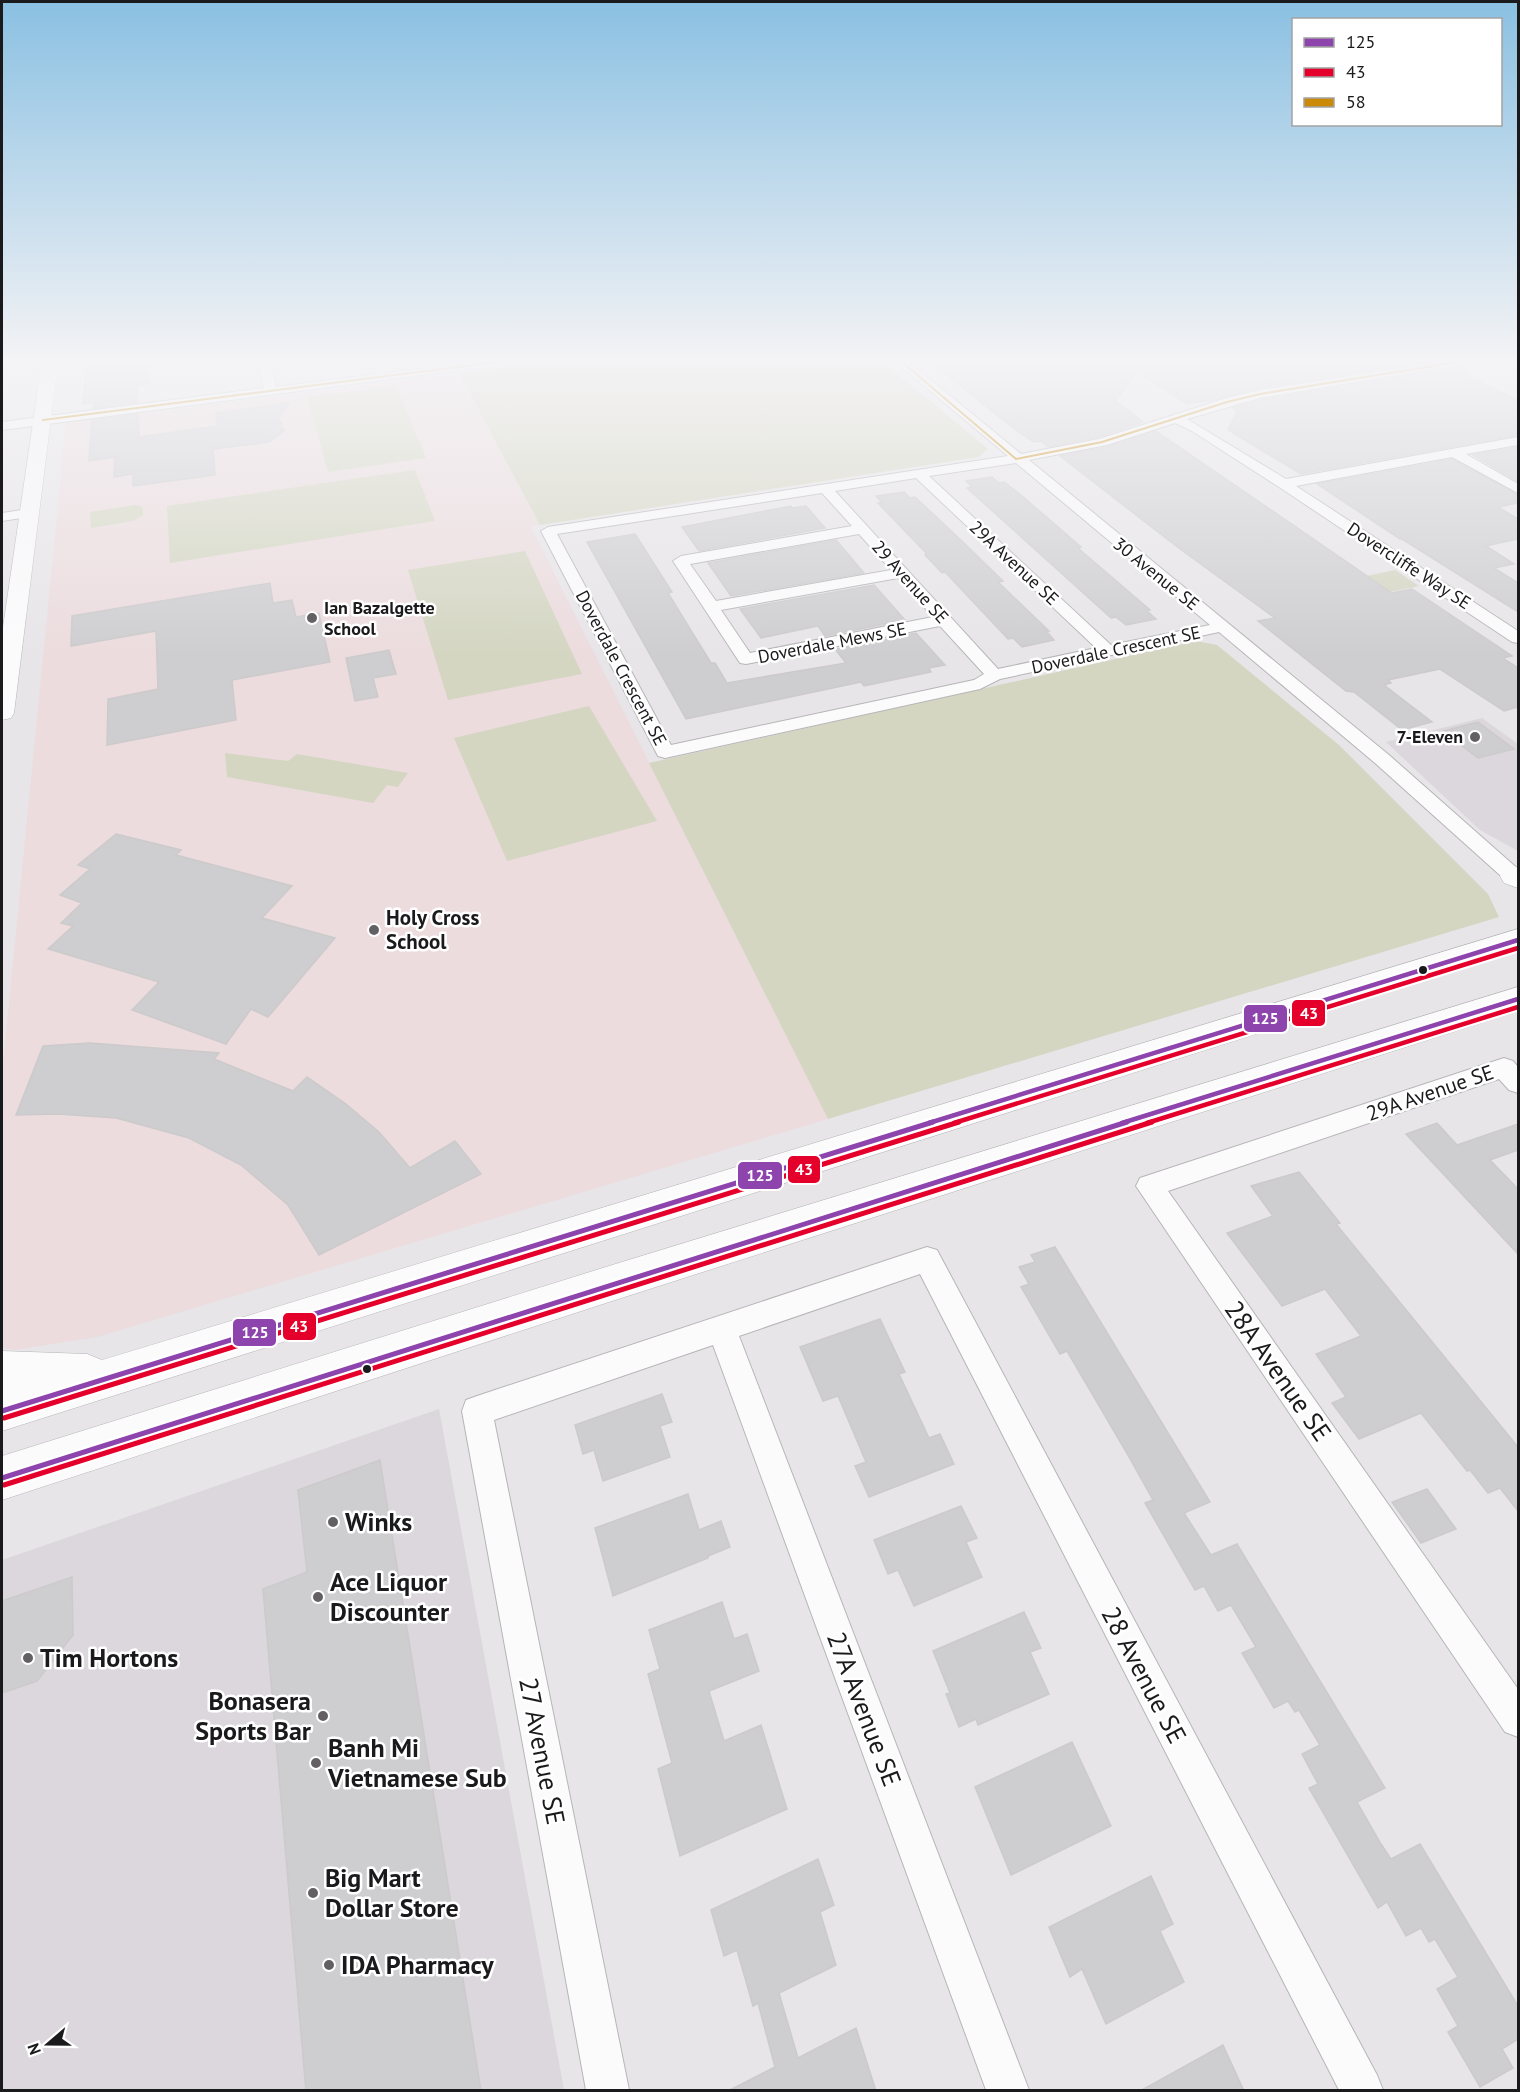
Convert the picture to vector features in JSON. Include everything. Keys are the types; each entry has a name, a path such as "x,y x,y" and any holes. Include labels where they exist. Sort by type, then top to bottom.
{"main road":[{"path":"2,713 6,643 37,460"},
{"path":"2,1411 1518,940"},
{"path":"2,1478 609,1284 1517,1001"},
{"path":"2,1371 116,1375"}],"street":[{"name":"Doverdale Crescent SE","path":"1012,460 548,531 665,752 980,684 994,675 1221,627"},
{"name":"30 Avenue SE","path":"1017,460 1382,759 1517,878"},
{"name":"Dovercliffe Way SE","path":"1246,460 1518,638"},
{"path":"1284,484 1418,460"},
{"path":"1466,460 1518,489"},
{"name":"29A Avenue SE","path":"919,474 1108,652"},
{"name":"29 Avenue SE","path":"826,489 994,675"},
{"path":"2,517 29,513"},
{"name":"Doverdale Mews SE","path":"862,529 681,561 746,659 944,620"},
{"path":"711,607 901,573"},
{"name":"29A Avenue SE","path":"1336,1125 1504,1068 1518,1083"},
{"name":"28A Avenue SE","path":"1336,1125 1149,1186 1518,1719"},
{"name":"28 Avenue SE","path":"721,1328 927,1259 1362,2091"},
{"name":"27 Avenue SE","path":"607,2091 477,1411 721,1328"},
{"name":"27A Avenue SE","path":"721,1328 1007,2091"}],"shaded area":[{"name":"Holy Cross School","path":"62,460 505,460 540,525 531,527 828,1119 97,1337 15,1350 2,1348 2,1074"},
{"path":"1482,718 1518,744 1518,851 1480,830 1386,742"},
{"path":"439,1409 564,2090 2,2090 2,1560"}],"green space":[{"path":"325,460 415,460 328,472"},
{"path":"505,460 962,460 540,525"},
{"path":"415,470 435,521 170,563 167,506"},
{"path":"135,505 143,507 143,515 133,521 91,528 90,512"},
{"path":"525,551 582,674 448,700 408,570"},
{"path":"1395,570 1419,586 1342,602 1319,586"},
{"path":"1196,641 1217,645 1339,745 1488,894 1499,917 828,1119 649,763"},
{"path":"589,706 657,821 507,861 454,738"},
{"path":"225,753 288,761 297,754 408,773 398,787 387,785 373,803 227,777"}],"building":[{"path":"115,460 214,460 215,475 133,486 133,474 114,477"},
{"path":"1065,460 1198,460 1392,593 1412,589 1512,656 1503,658 1518,668 1518,707 1504,711 1440,669 1388,680 1391,683 1384,685 1432,722 1402,730 1354,692 1346,691 1258,621 1275,618 1180,549"},
{"path":"1277,460 1381,460 1301,474"},
{"path":"1453,460 1518,495 1518,503 1498,507 1518,519 1518,539 1486,546 1514,564 1494,568 1518,583 1518,612 1400,539 1317,484"},
{"path":"1481,460 1518,460 1518,482"},
{"path":"992,477 999,483 1004,482 1021,495 1150,610 1147,611 1156,619 1126,625 1116,617 1111,618 967,488 972,487 966,481"},
{"path":"904,492 910,498 915,497 1003,581 998,582 1049,631 1046,631 1054,640 1022,647 1013,638 1008,639 945,572 942,573 925,555 927,554 878,503 882,503 876,496"},
{"path":"791,506 792,508 806,506 825,528 699,551 682,527"},
{"path":"635,534 672,592 668,593 711,663 715,663 727,683 846,663 835,649 916,633 945,665 929,668 931,672 864,686 861,682 686,719 587,542"},
{"path":"836,540 864,573 731,596 708,563"},
{"path":"270,583 273,603 292,600 296,617 319,613 330,662 232,680 236,720 107,745 108,699 158,689 156,631 71,646 72,616"},
{"path":"874,585 905,620 825,636 818,626 761,638 740,609"},
{"path":"389,650 396,674 373,678 378,697 355,701 346,658"},
{"name":"7-Eleven","path":"1478,722 1514,749 1478,758 1443,731"},
{"path":"116,834 181,850 176,855 292,886 262,918 335,938 268,1017 251,1009 226,1044 132,1010 159,982 48,949 73,926 61,923 82,903 60,895 90,869 78,865"},
{"path":"90,1043 219,1053 214,1059 293,1091 307,1077 346,1104 379,1132 410,1168 455,1141 481,1174 319,1255 288,1205 241,1165 189,1138 116,1118 58,1114 16,1115 43,1046"},
{"path":"1437,1123 1457,1145 1518,1124 1518,1150 1490,1160 1518,1189 1518,1254 1406,1134"},
{"path":"1299,1172 1340,1223 1336,1224 1518,1447 1518,1511 1500,1488 1488,1493 1470,1470 1467,1471 1421,1413 1359,1439 1332,1403 1346,1397 1316,1354 1361,1336 1325,1289 1282,1306 1227,1233 1273,1216 1251,1186"},
{"path":"1055,1247 1210,1502 1184,1513 1211,1555 1237,1544 1385,1788 1357,1802 1381,1844 1391,1859 1420,1844 1518,2006 1518,2039 1502,2049 1513,2068 1480,2087 1448,2032 1458,2026 1437,1989 1458,1977 1435,1939 1429,1942 1421,1928 1406,1936 1387,1902 1378,1908 1309,1788 1318,1784 1302,1754 1320,1745 1299,1710 1295,1712 1288,1701 1274,1708 1242,1653 1256,1647 1231,1605 1218,1611 1204,1586 1195,1590 1145,1503 1153,1500 1129,1457 1067,1351 1060,1354 1021,1287 1029,1284 1019,1267 1035,1262 1031,1255"},
{"path":"880,1319 905,1372 899,1374 929,1438 940,1434 954,1464 869,1497 855,1466 866,1462 838,1396 823,1401 800,1347"},
{"path":"662,1394 672,1422 660,1426 670,1457 603,1481 594,1450 583,1454 575,1425"},
{"path":"380,1460 481,2091 306,2091 263,1589 307,1572 298,1490"},
{"path":"1427,1489 1456,1529 1421,1543 1392,1502"},
{"path":"688,1494 699,1530 721,1521 730,1547 613,1596 595,1528"},
{"path":"961,1506 977,1538 966,1542 982,1577 914,1606 898,1570 888,1574 874,1540"},
{"name":"Tim Hortons","path":"72,1577 73,1635 37,1681 2,1693 2,1601"},
{"path":"722,1602 734,1639 747,1634 759,1671 709,1691 724,1741 761,1725 787,1809 680,1856 658,1769 672,1763 648,1674 660,1669 649,1630"},
{"path":"1024,1612 1041,1648 1030,1652 1049,1694 978,1725 976,1719 959,1727 946,1694 950,1693 933,1651"},
{"path":"1072,1742 1111,1826 1011,1875 975,1787"},
{"path":"818,1859 834,1905 820,1912 836,1965 779,1993 798,2058 856,2028 876,2091 728,2091 775,2067 758,2003 753,2006 737,1950 724,1956 711,1910"},
{"path":"1151,1876 1173,1924 1160,1931 1184,1982 1106,2024 1082,1969 1070,1977 1049,1927"},
{"path":"1223,2045 1244,2091 1140,2091"}],"transit line":[{"name":"125","path":"2,1411 1518,940"},
{"name":"43","path":"4,1418 1518,948"},
{"name":"125","path":"2,1478 609,1284 1518,999"},
{"name":"43","path":"4,1485 611,1291 1518,1007"}],"place":[{"name":"Ian Bazalgette School","path":"312,618"},
{"name":"7-Eleven","path":"1475,737"},
{"name":"Holy Cross School","path":"374,930"},
{"name":"Winks","path":"333,1522"},
{"name":"Ace Liquor Discounter","path":"318,1597"},
{"name":"Tim Hortons","path":"28,1658"},
{"name":"Bonasera Sports Bar","path":"323,1716"},
{"name":"Banh Mi Vietnamese Sub","path":"316,1763"},
{"name":"Big Mart Dollar Store","path":"313,1893"},
{"name":"IDA Pharmacy","path":"329,1965"}]}
